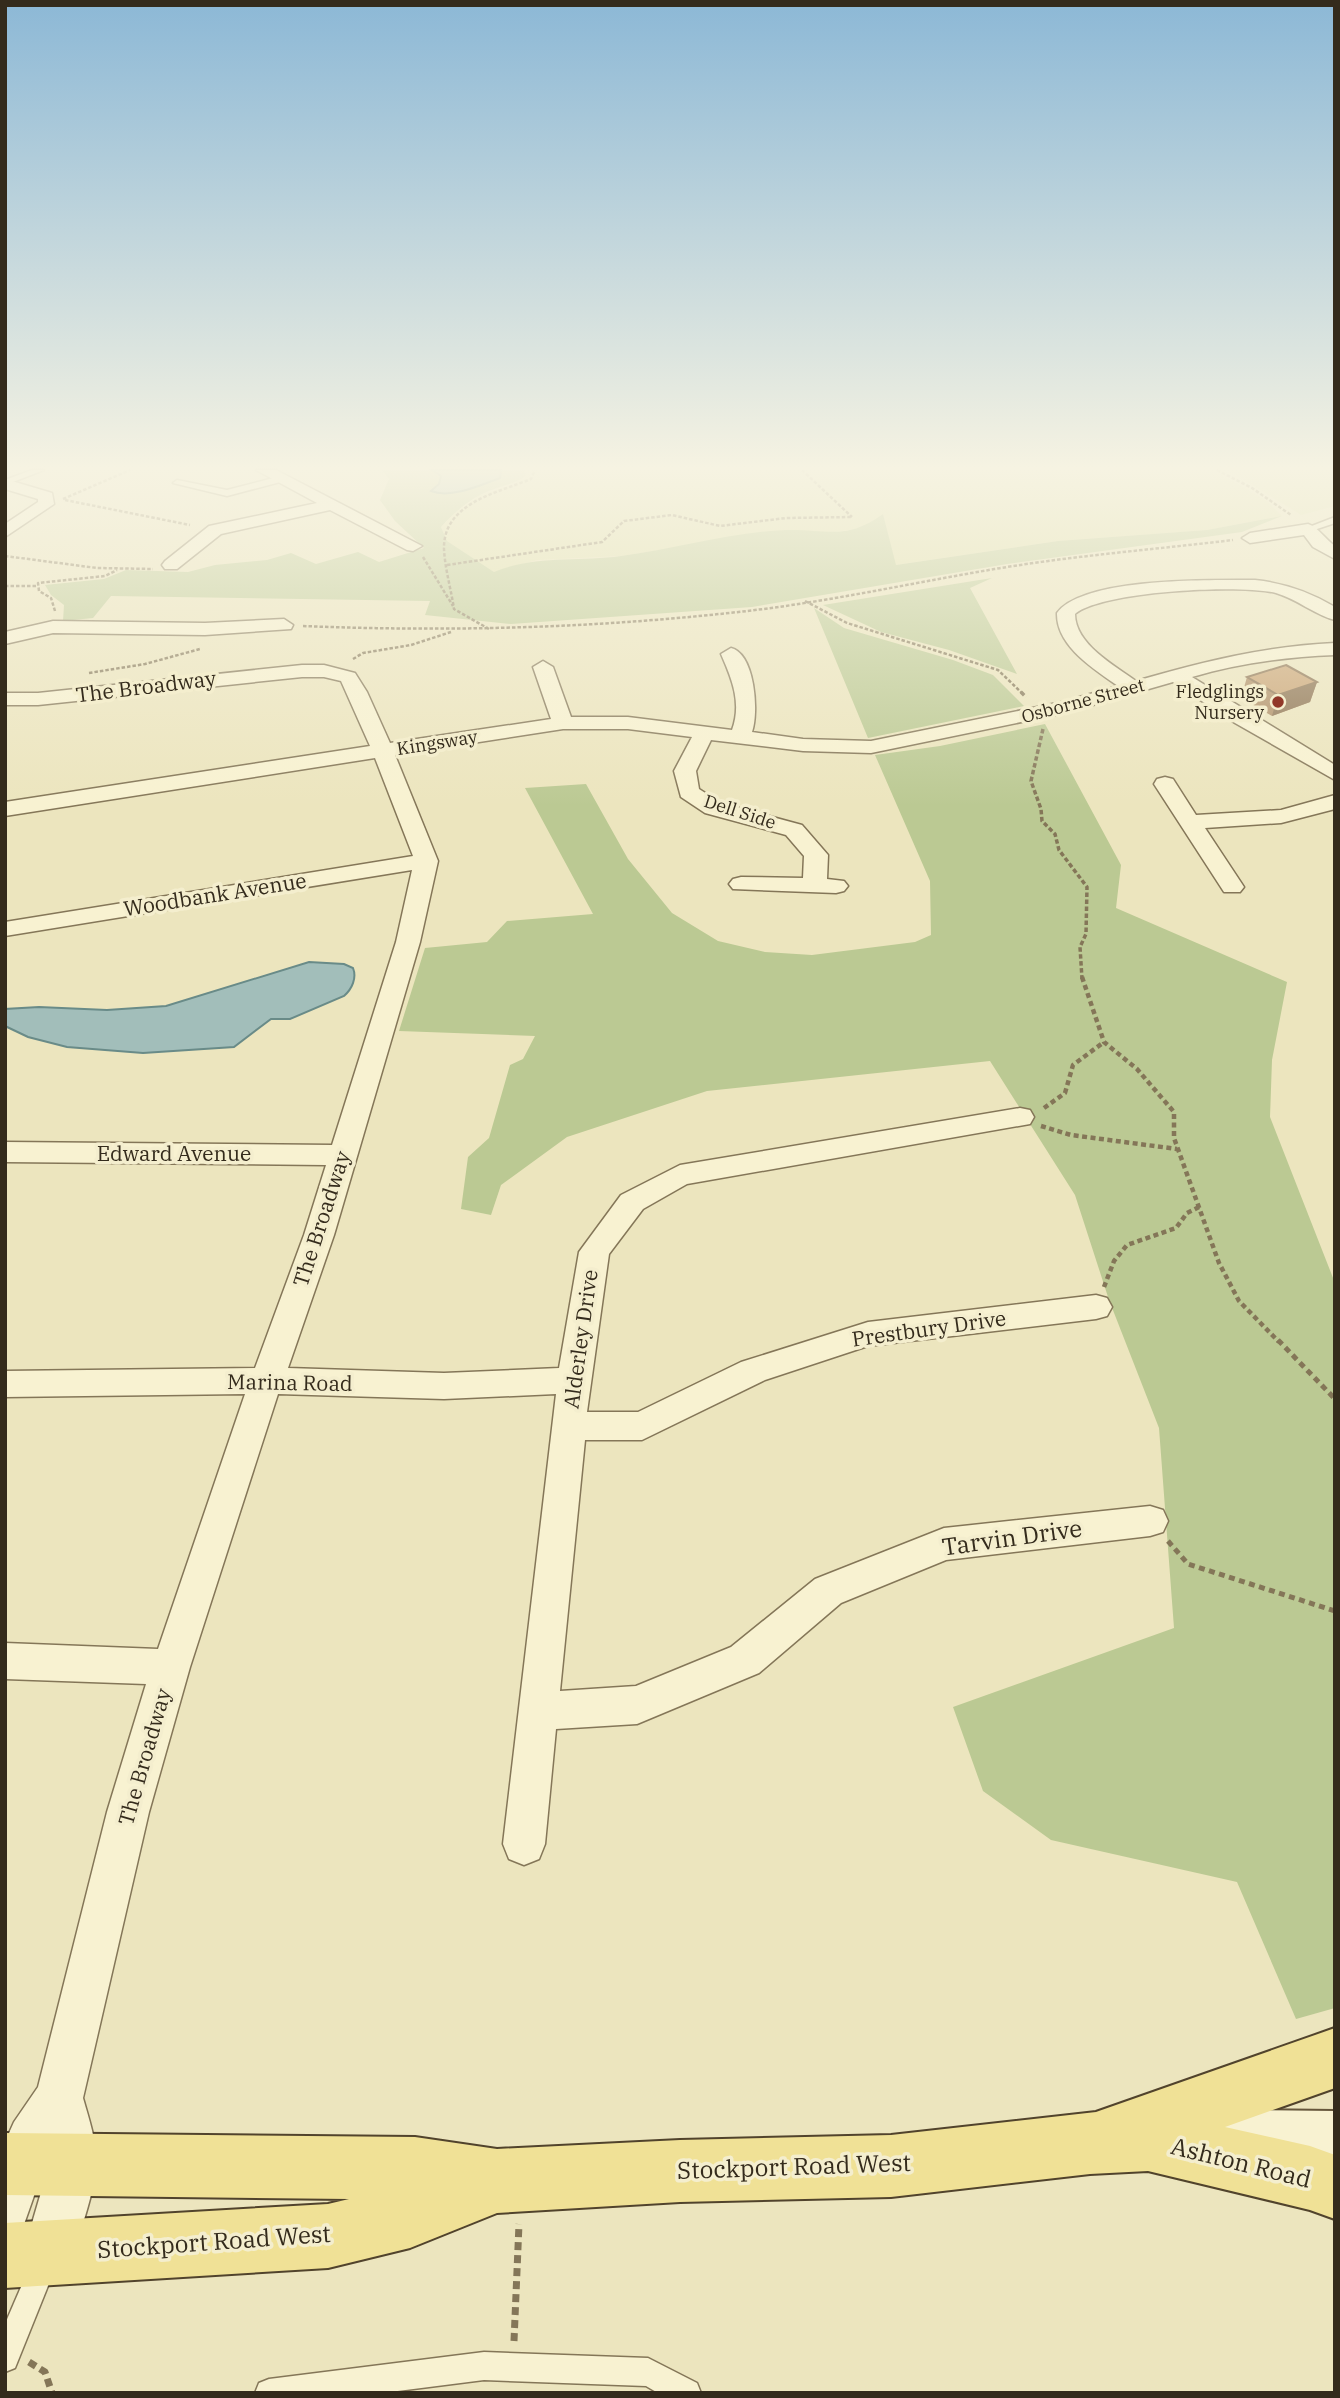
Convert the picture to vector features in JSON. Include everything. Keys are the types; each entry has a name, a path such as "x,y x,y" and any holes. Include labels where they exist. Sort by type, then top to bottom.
{"main road":[{"name":"Stockport Road West","path":"1119,2141 1335,2058"},
{"name":"Stockport Road West","path":"26,2203 415,2168 509,2181 680,2171 891,2166 1119,2141 1335,2142"},
{"name":"Ashton Road","path":"1119,2141 1310,2178 1335,2187"},
{"name":"Stockport Road West","path":"26,2203 328,2236 410,2216 509,2181"}],"street":[{"path":"1135,688 1097,663 1075,640 1065,623 1066,613 1071,605 1087,598 1126,592 1249,584 1300,594 1335,615"},
{"path":"5,638 53,627 284,625"},
{"name":"Osborne Street","path":"871,747 1044,712 1253,656 1335,649"},
{"path":"731,654 748,699 748,713 740,736"},
{"path":"543,667 563,723"},
{"name":"The Broadway","path":"5,699 37,699 302,671 336,673"},
{"path":"336,673 348,677 357,692 426,861"},
{"path":"1175,675 1242,719 1335,774"},
{"name":"Kingsway","path":"5,809 563,723 628,723 803,745 871,747"},
{"name":"Dell Side","path":"705,732 685,771 690,792 713,808 794,830 816,855 826,886 741,884"},
{"path":"1165,784 1232,887"},
{"path":"1190,822 1267,821 1315,810 1335,802"},
{"name":"The Broadway","path":"26,2203 71,2141 59,2098 128,1812 171,1667 267,1381 320,1234 408,942 426,861"},
{"name":"Woodbank Avenue","path":"5,929 426,861"},
{"name":"Alderley Drive","path":"524,1844 574,1380 594,1252 632,1202 680,1175 1024,1115"},
{"name":"Edward Avenue","path":"5,1152 344,1155"},
{"name":"Prestbury Drive","path":"569,1426 642,1426 753,1370 868,1334 1096,1307"},
{"name":"Marina Road","path":"5,1384 267,1381 444,1386 574,1380"},
{"name":"Tarvin Drive","path":"538,1710 637,1705 746,1660 828,1591 944,1544 1150,1521"},
{"path":"5,1661 171,1667"}],"lane":[{"path":"7,2354 26,2203"},
{"path":"269,2393 484,2365 648,2372 687,2393"}],"path":[{"path":"5,586 38,586 38,583 48,582"},
{"path":"439,582 454,609 490,629"},
{"path":"450,582 454,609"},
{"path":"284,625 399,631 490,629 660,619 750,610 921,582"},
{"path":"38,586 39,591 51,598 56,607 53,627"},
{"path":"805,601 847,623 998,670 1044,712 1043,737 1031,781 1041,809 1042,821 1055,835 1059,850 1087,887 1086,934 1080,947 1080,972 1104,1042 1137,1069 1174,1112 1174,1138 1219,1263 1239,1301 1335,1399"},
{"path":"86,673 145,664 218,644 259,627"},
{"path":"336,673 363,653 411,645 456,630"},
{"path":"1024,1115 1041,1110 1065,1093 1073,1065 1104,1042"},
{"path":"1024,1115 1038,1125 1071,1135 1178,1149"},
{"path":"1096,1307 1114,1261 1127,1245 1176,1228 1187,1213 1199,1207"},
{"path":"1150,1521 1188,1564 1335,1611"},
{"path":"509,2181 513,2367"},
{"path":"7,2354 46,2372 52,2393"}],"green space":[{"path":"75,582 901,582 752,607 511,624 425,615 430,601 111,596 93,618 63,621 64,605 51,595 45,585"},
{"path":"968,582 983,582 970,588 1017,674 949,650 881,632 823,605"},
{"path":"814,608 844,628 953,660 993,675 1024,706 868,738"},
{"path":"1045,724 1121,865 1116,908 1287,982 1272,1060 1270,1117 1335,1283 1335,2008 1296,2019 1237,1882 1051,1840 983,1791 953,1707 1174,1628 1159,1428 1109,1300 1075,1195 990,1061 707,1091 567,1137 501,1185 491,1215 461,1209 468,1157 489,1138 510,1065 523,1059 535,1036 399,1031 425,948 487,942 507,921 593,914 525,788 586,784 628,859 672,913 718,941 765,952 812,955 915,942 931,935 930,881 875,755 940,746"}],"water":[{"path":"309,962 344,964 353,968 354,979 349,990 344,996 290,1019 271,1019 234,1047 143,1053 67,1047 28,1037 5,1026 5,1009 39,1007 107,1010 166,1006"}],"building":[{"path":"1286,665 1317,682 1278,695 1247,677"}],"place":[{"name":"Fledglings Nursery","path":"1278,702"}]}
